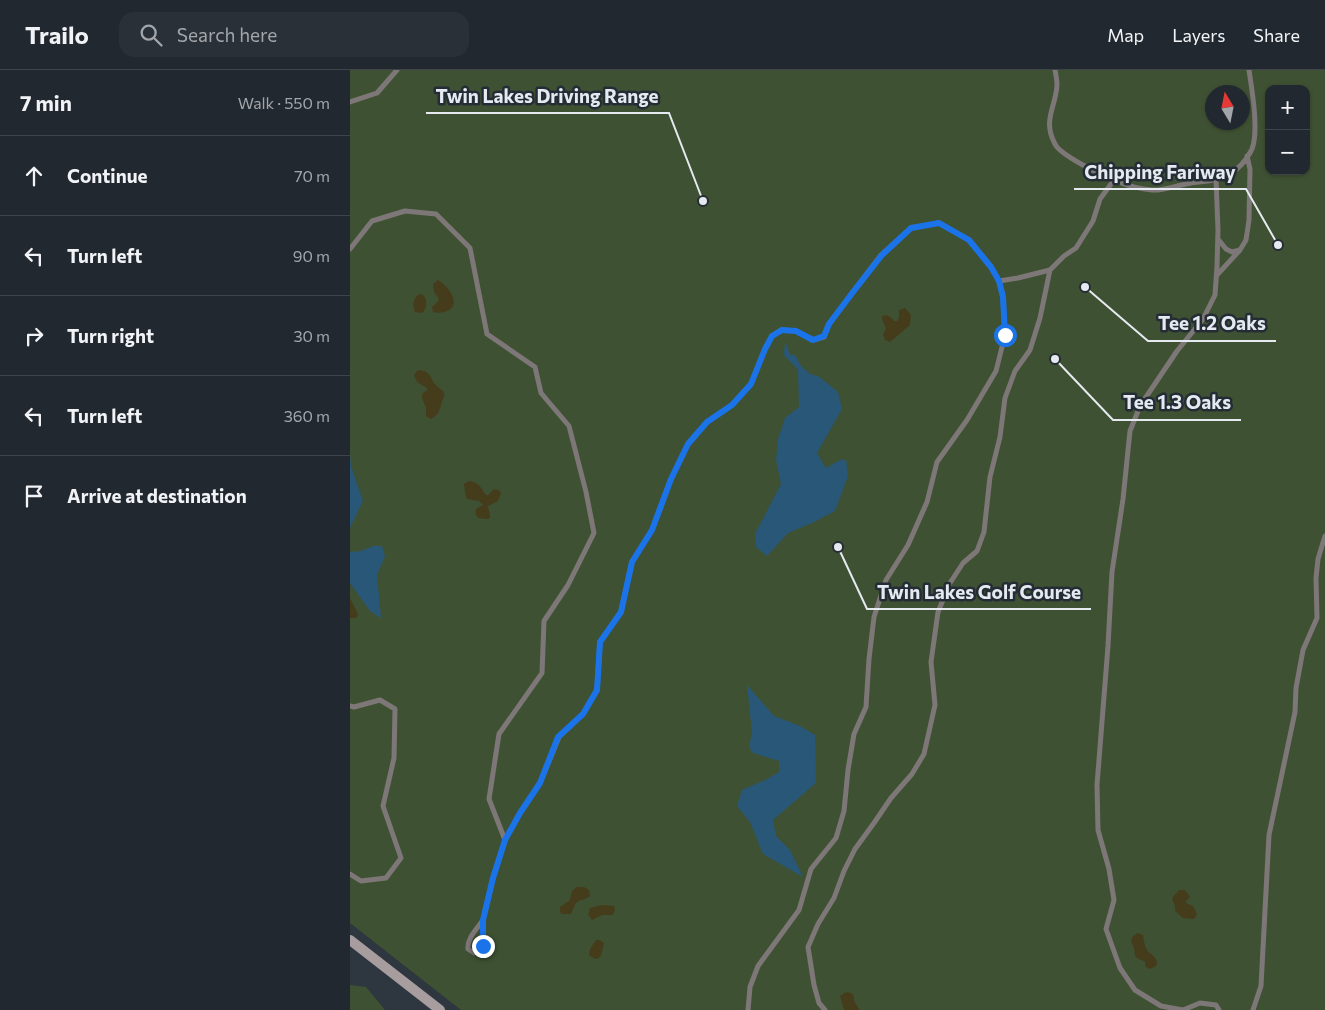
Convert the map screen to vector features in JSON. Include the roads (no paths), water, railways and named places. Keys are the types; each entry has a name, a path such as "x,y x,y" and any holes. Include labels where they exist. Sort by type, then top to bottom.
{"street":[{"path":"350,940 440,1010"}],"lane":[{"path":"350,102 376,93 397,70"},
{"path":"1056,70 1057,86 1049,131 1056,146 1075,161 1105,177 1132,186 1154,190 1216,179 1226,176 1242,164 1252,148 1255,125 1249,70"},
{"path":"1217,275 1240,250 1246,240 1249,220 1250,169 1247,156"},
{"path":"1216,179 1218,238 1215,295 1203,319 1177,351 1140,406 1130,431 1123,499 1112,572 1097,785 1098,830 1109,868 1114,900 1106,929 1120,968 1136,990 1161,1006 1183,1010 1200,1003 1216,1005 1219,1010"},
{"path":"999,281 1050,270 1064,256 1076,248 1093,221 1100,199 1114,180"},
{"path":"350,249 372,221 405,211 436,214 470,248 487,334 534,367 541,393 569,426 586,492 594,533 568,585 544,621 542,673 499,734 489,798 505,840"},
{"path":"483,920 467,944 468,949 474,953 479,952 483,946 483,920 505,840 540,783 558,737 583,714 597,690 600,642 621,612 632,562 652,530 671,479 688,444 707,422 732,405 751,384 772,336 782,330 796,331 813,340 824,336 829,324 882,255 911,228 939,223 969,240 991,267 999,281 1003,297 1005,335 996,371 967,420 937,462 927,502 908,545 886,580 874,617 866,707 854,734 844,811 836,838 812,869 799,910 758,966 750,987 748,1010"},
{"path":"1218,238 1226,249 1232,252 1240,250"},
{"path":"825,1010 820,1003 814,985 808,947 818,924 834,898 855,849 891,798 912,774 924,754 935,705 931,662 938,612 950,583 963,563 977,551 984,532 990,477 1000,436 1005,398 1015,371 1030,350 1040,318 1050,270"},
{"path":"1253,1010 1261,986 1269,835 1295,712 1296,688 1303,650 1317,618 1316,578 1318,559 1325,536"},
{"path":"350,706 354,707 380,700 395,709 394,758 383,806 401,858 386,878 361,882 350,874"}],"water":[{"path":"785,341 790,355 795,355 801,366 810,374 818,376 838,392 842,409 817,453 826,468 846,459 848,476 835,511 788,533 767,556 756,547 755,534 781,484 776,460 778,439 785,418 799,407 798,370 784,355"},
{"path":"350,453 351,466 363,501 350,528"},
{"path":"373,546 382,546 385,556 377,575 381,618 370,611 350,583 350,552 361,551"},
{"path":"747,685 774,716 800,726 815,735 816,783 773,820 776,836 790,850 803,877 763,854 750,822 737,806 742,790 779,772 779,761 753,753 749,747 752,732"}],"place":[{"name":"Twin Lakes Driving Range","path":"703,201"},
{"name":"Chipping Fariway","path":"1278,245"},
{"name":"Tee 1.2 Oaks","path":"1085,287"},
{"name":"Tee 1.3 Oaks","path":"1055,359"},
{"name":"Twin Lakes Golf Course","path":"838,547"}]}
